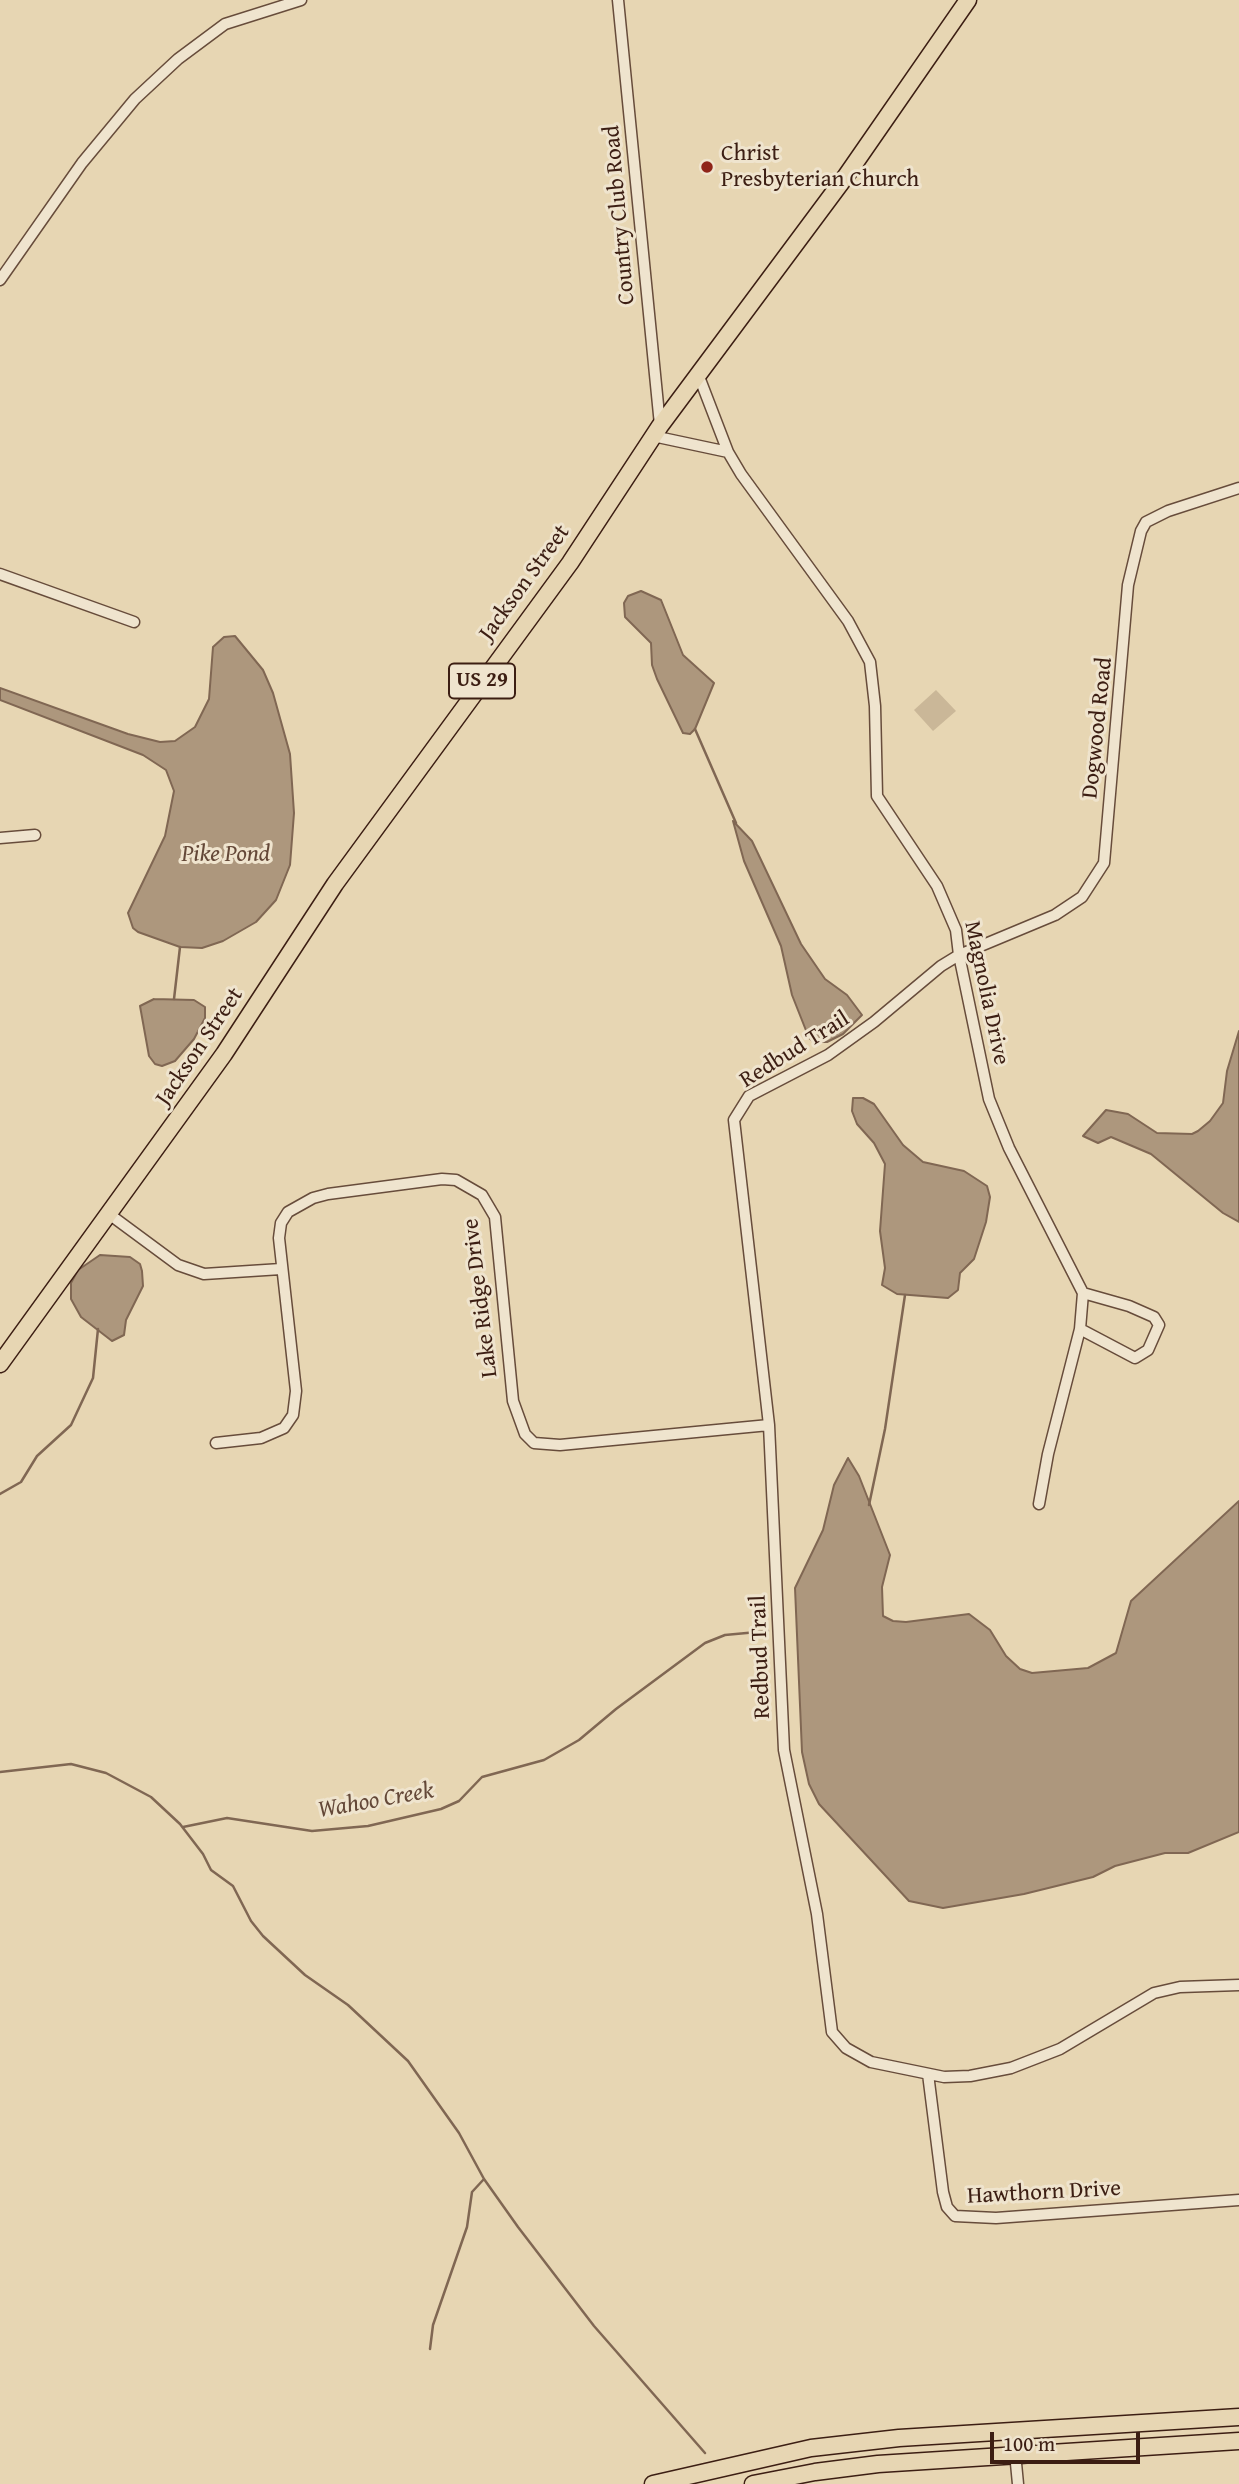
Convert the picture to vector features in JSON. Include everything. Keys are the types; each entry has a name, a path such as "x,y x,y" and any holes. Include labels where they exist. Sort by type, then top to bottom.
{"main road":[{"name":"Jackson Street","path":"0,1364 224,1055 335,884 569,563 656,431 846,176 968,0"},
{"path":"653,2484 811,2448 899,2438 1239,2417"},
{"path":"754,2484 866,2466 1239,2441"}],"street":[{"path":"0,280 82,163 135,99 183,55 225,24 301,0"},
{"name":"Country Club Road","path":"618,0 656,431"},
{"name":"Magnolia Drive","path":"698,374 728,452 862,644 874,683 877,796 937,886 956,930 989,1099 1009,1148 1083,1293"},
{"path":"656,431 728,452"},
{"name":"Dogwood Road","path":"959,955 1055,915 1082,897 1104,863 1128,585 1141,531 1146,522 1168,511 1239,488"},
{"path":"0,575 134,622"},
{"path":"0,838 35,835"},
{"name":"Redbud Trail","path":"959,955 828,1055 749,1096 734,1120 769,1425 784,1750 817,1914 832,2032 846,2048 871,2062 929,2074 970,2076 1011,2068 1060,2049 1154,1993 1181,1987 1239,1985"},
{"name":"Lake Ridge Drive","path":"216,1443 261,1438 284,1428 293,1415 296,1391 279,1238 281,1223 288,1213 300,1204 328,1194 442,1179 456,1180 482,1195 495,1217 513,1401 524,1434 534,1443 560,1445 769,1425"},
{"path":"108,1214 178,1265 204,1274 281,1269"},
{"path":"1039,1504 1048,1454 1080,1329 1083,1293 1129,1306 1154,1317 1159,1325 1148,1350 1135,1358 1080,1329"},
{"name":"Hawthorn Drive","path":"929,2074 943,2192 947,2207 955,2216 996,2218 1239,2200"},
{"path":"1013,2432 1018,2484"}],"shaded area":[{"path":"936,690 956,711 933,731 914,710"}],"water":[{"path":"641,591 661,600 683,655 714,683 695,729 690,734 683,733 657,679 652,665 651,643 625,617 624,603 628,596"},
{"name":"Pike Pond","path":"235,636 263,670 273,693 290,754 294,813 290,865 276,900 256,922 223,941 202,948 180,947 138,932 133,928 128,913 165,836 174,791 166,770 143,755 0,700 0,688 128,734 160,742 175,741 195,727 209,699 213,647 224,637"},
{"path":"733,821 752,841 801,944 825,979 847,995 862,1015 843,1034 827,1042 814,1042 809,1038 792,995 781,946 744,861"},
{"path":"154,999 194,1000 205,1007 205,1018 194,1039 175,1061 162,1066 155,1064 149,1056 140,1006"},
{"path":"1239,1031 1239,1222 1223,1213 1151,1154 1111,1137 1098,1143 1083,1136 1106,1110 1128,1114 1157,1133 1192,1134 1198,1131 1210,1121 1223,1103 1227,1071"},
{"path":"853,1098 863,1098 874,1104 903,1145 923,1162 964,1171 987,1186 990,1197 986,1222 974,1259 960,1273 958,1290 948,1298 897,1294 882,1285 885,1268 880,1231 885,1164 874,1143 857,1124 852,1111"},
{"path":"100,1255 130,1257 140,1264 142,1271 143,1286 126,1320 124,1335 112,1341 81,1317 71,1299 71,1283 78,1270"},
{"path":"848,1458 859,1476 890,1555 882,1587 883,1616 893,1621 906,1622 969,1614 990,1630 1006,1656 1020,1669 1032,1673 1088,1668 1116,1653 1131,1601 1239,1501 1239,1832 1188,1853 1165,1853 1115,1866 1093,1877 1024,1894 943,1908 909,1901 819,1804 809,1784 802,1752 795,1588 823,1530 834,1485"}],"waterway":[{"path":"695,729 736,823"},
{"path":"174,999 180,947"},
{"path":"869,1505 885,1429 905,1295"},
{"path":"0,1494 21,1482 37,1456 71,1425 93,1378 98,1329"},
{"name":"Wahoo Creek","path":"183,1827 227,1818 312,1831 368,1826 441,1809 459,1801 482,1777 544,1760 579,1740 705,1643 725,1635 768,1631"},
{"path":"0,1772 71,1764 106,1773 151,1797 180,1824 203,1854 211,1870 233,1886 251,1921 263,1936 305,1975 348,2005 408,2061 459,2133 484,2179 518,2227 594,2326 705,2453"},
{"path":"430,2349 433,2325 467,2227 472,2192 484,2179"}],"place":[{"name":"Christ Presbyterian Church","path":"707,167"}]}
